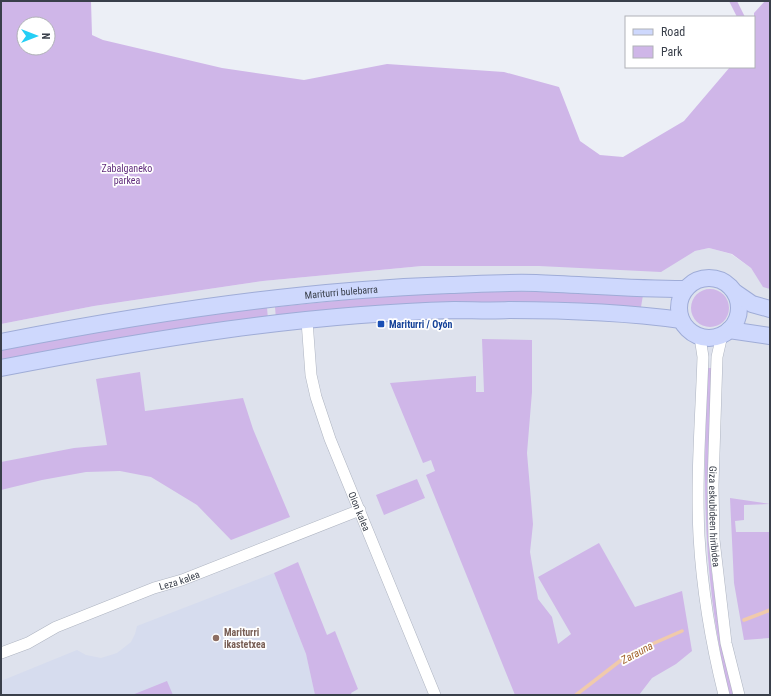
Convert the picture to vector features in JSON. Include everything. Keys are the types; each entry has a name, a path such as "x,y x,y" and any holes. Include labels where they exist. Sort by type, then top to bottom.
{"main road":[{"path":"770,309 752,304 736,293 729,285 721,280 711,277 701,278 692,282 684,289 678,309 680,320 692,334 700,337 711,338 726,333 770,336"},
{"name":"Mariturri bulebarra","path":"1,342 70,328 205,308 393,287 534,283 650,289 684,289"},
{"path":"726,333 737,319 739,306 736,293"},
{"path":"1,368 164,339 307,321 454,310 548,310 638,314 680,320"}],"street":[{"name":"Oion kalea","path":"307,321 311,375 316,397 330,439 435,695"},
{"name":"Giza eskubideen hiribidea","path":"726,333 717,357 713,485 714,540 726,643 739,695"},
{"name":"Giza eskubideen hiribidea","path":"700,337 703,357 698,485 699,537 713,646 724,695"},
{"name":"Leza kalea","path":"1,653 28,643 56,627 77,618 154,588 182,580 360,510"}],"shaded area":[{"path":"709,248 731,254 751,268 763,286 770,289 770,695 1,695 1,324 94,306 263,281 422,266 539,266 685,256 695,251"},
{"name":"Mariturri ikastetxea","path":"274,573 306,654 315,695 1,695 1,681 77,650 86,655 101,658 117,653 131,642 137,626"}],"green space":[{"name":"Zabalganeko parkea","path":"1,1 91,1 92,35 103,40 222,68 304,80 387,64 504,72 559,87 580,141 600,155 623,157 684,121 729,68 755,68 754,13 765,1 770,1 770,289 763,287 751,268 732,254 709,248 695,251 661,272 539,266 422,266 263,281 94,306 1,324"},
{"path":"729,1 737,1 744,16 736,16"},
{"path":"710,289 723,295 729,308 723,321 710,327 697,321 691,308 697,295"},
{"path":"485,290 643,295 641,307 545,302 470,304 276,319 275,307 395,295"},
{"path":"267,307 268,320 1,361 1,348 201,315"},
{"path":"482,339 532,340 532,392 527,453 533,524 530,552 538,599 552,617 558,644 571,634 538,577 599,543 635,607 682,591 692,651 676,664 652,678 639,695 515,695 426,475 435,471 431,460 423,463 390,383 476,376 476,392 484,392"},
{"path":"708,368 712,368 708,480 709,548 719,622 733,695 729,695 720,653 709,572 705,492"},
{"path":"140,372 145,411 243,398 253,429 290,517 231,540 197,505 151,477 120,471 86,472 42,480 1,490 1,462 74,448 107,445 96,379"},
{"path":"417,479 425,498 384,515 376,495"},
{"path":"730,498 770,504 744,505 744,520 735,521 736,532 770,532 770,638 744,640 734,583"},
{"path":"298,562 327,635 335,631 358,689 351,693 352,695 315,695 306,654 274,573"},
{"path":"167,681 173,695 132,695"}],"waterway":[{"name":"Zarauna","path":"744,620 770,610"},
{"name":"Zarauna","path":"576,695 629,654 682,631"}],"place":[{"name":"Mariturri / Oyón","path":"381,324"},
{"name":"Mariturri ikastetxea","path":"216,638"}]}
